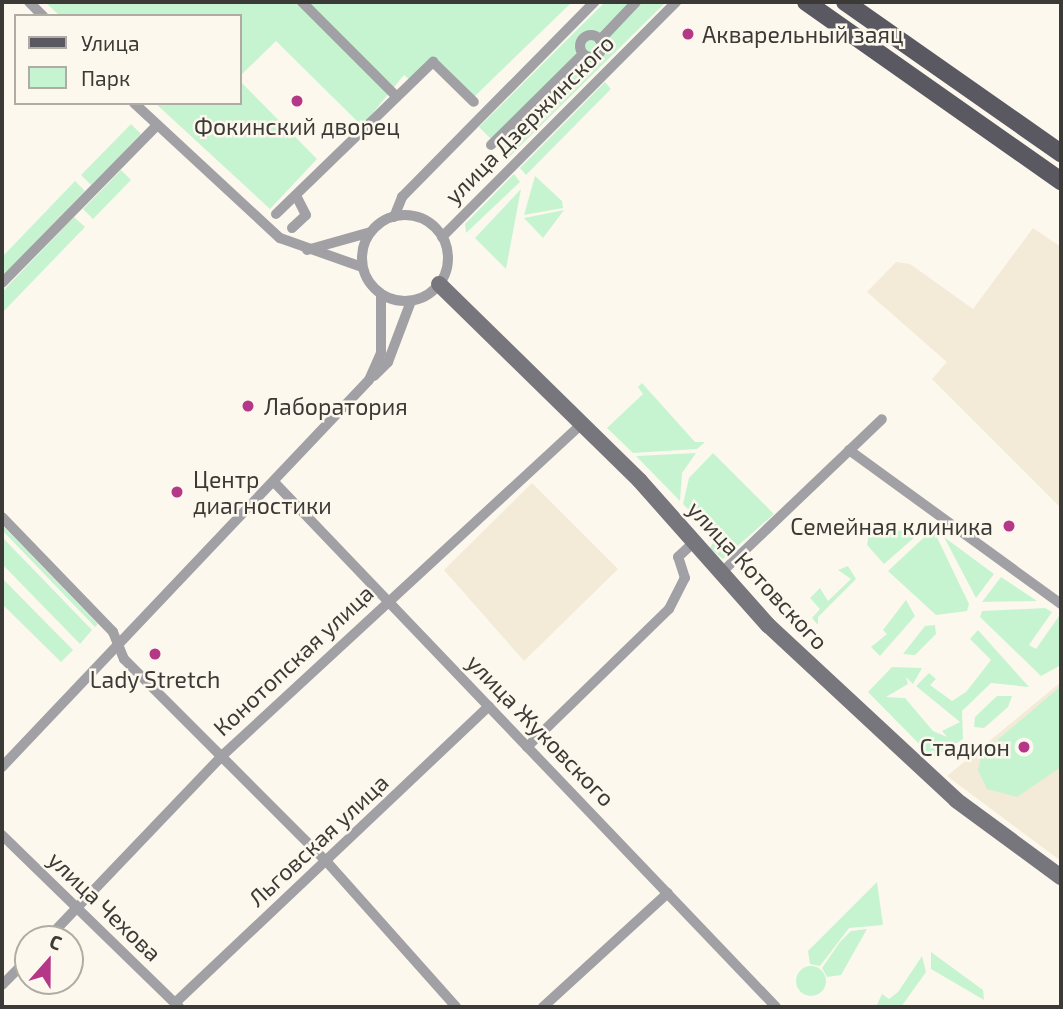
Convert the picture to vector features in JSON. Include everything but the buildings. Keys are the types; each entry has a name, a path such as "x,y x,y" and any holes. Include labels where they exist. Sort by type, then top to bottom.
{"main road":[{"path":"806,2 1061,181"},
{"path":"845,2 1061,153"}],"street":[{"path":"302,2 397,97"},
{"name":"улица Дзержинского","path":"394,217 401,197 594,2"},
{"path":"491,145 583,54 582,39 600,40 636,2"},
{"name":"улица Дзержинского","path":"442,237 676,2"},
{"path":"276,214 433,62 474,102"},
{"path":"136,105 280,238 307,250 362,267 381,294 375,374"},
{"path":"2,283 157,125"},
{"path":"292,228 306,215 296,195"},
{"path":"2,767 375,374 411,301 439,284 448,265 442,237 421,218 394,217 371,232 307,250"},
{"path":"362,267 371,232"},
{"name":"улица Котовского","path":"439,284 695,541 768,625 926,773 1061,877"},
{"path":"381,294 411,301"},
{"path":"722,572 882,419"},
{"name":"Конотопская улица","path":"61,925 224,754 581,425"},
{"path":"849,450 1061,604"},
{"name":"улица Жуковского","path":"274,482 668,893 768,1005"},
{"path":"2,517 113,632 124,659 224,754 327,862 456,1007"},
{"path":"527,747 669,609 685,578 678,557 695,541"},
{"name":"Льговская улица","path":"177,1005 489,706"},
{"name":"улица Чехова","path":"2,835 177,1005"},
{"path":"542,1007 668,893"}],"shaded area":[{"path":"1033,228 1061,247 1061,508 932,379 947,362 867,292 896,262 910,264 973,309"},
{"path":"532,483 618,569 524,661 444,570"},
{"path":"1061,682 1061,861 947,776"}],"green space":[{"path":"45,2 572,2 473,98 431,57 410,80 404,75 362,126 276,41 242,74 242,14 58,14"},
{"path":"605,2 666,2 509,157 479,127"},
{"path":"605,82 611,89 526,175 520,168"},
{"path":"242,83 317,159 270,209 157,105 242,105"},
{"path":"131,124 141,134 91,185 81,175"},
{"path":"121,170 131,180 93,219 83,209"},
{"path":"514,174 520,182 466,233 465,224"},
{"path":"535,176 562,201 563,208 524,215"},
{"path":"75,181 85,191 2,276 2,257"},
{"path":"521,189 506,269 475,238"},
{"path":"564,210 543,238 524,218"},
{"path":"74,217 85,227 2,313 2,292"},
{"path":"642,383 695,442 705,442 697,449 633,453 607,428 643,394 638,387"},
{"path":"696,453 682,473 680,501 636,456"},
{"path":"713,453 774,514 723,559 710,548 716,537 683,504 689,478"},
{"path":"2,525 98,624 95,627 2,530"},
{"path":"924,529 884,564 867,545 869,533"},
{"path":"933,529 969,604 967,611 936,615 888,571"},
{"path":"2,537 92,630 80,644 2,564"},
{"path":"944,537 994,574 976,598"},
{"path":"848,566 856,579 818,617 818,625 812,618 820,609 810,598 820,588 828,601 851,579 838,570"},
{"path":"1001,577 1037,601 982,602"},
{"path":"2,578 73,650 61,662 2,604"},
{"path":"906,600 915,616 880,656 871,647 887,634 883,630"},
{"path":"1045,608 1052,612 1029,645 1036,649 1059,616 1061,665 1041,676 980,617 982,611"},
{"path":"935,625 936,634 915,655 903,654 925,626"},
{"path":"978,630 1029,687 991,683 962,711 963,739 933,758 868,692 892,667 922,668 913,684 906,677 908,684 886,697 905,698 933,731 947,737 942,731 960,722 916,686 929,673 936,679 930,685 952,701 966,692 991,660 970,639"},
{"name":"Стадион","path":"1061,686 1061,767 1017,797 987,789 978,770 982,753"},
{"path":"997,696 1012,696 1008,707 984,728 974,727 975,717"},
{"path":"877,882 883,925 849,928 820,966 810,964 808,951"},
{"path":"867,929 841,975 827,977 822,968 840,942 851,931"},
{"path":"931,952 983,990 984,1000 931,969"},
{"path":"922,956 926,972 901,1007 876,1007 882,994 889,999 898,992"},
{"path":"811,966 822,970 826,981 822,992 811,996 800,992 796,981 800,970"}],"place":[{"name":"Акварельный заяц","path":"688,34"},
{"name":"Фокинский дворец","path":"297,101"},
{"name":"Лаборатория","path":"248,406"},
{"name":"Центр диагностики","path":"177,492"},
{"name":"Семейная клиника","path":"1009,526"},
{"name":"Lady Stretch","path":"155,654"},
{"name":"Стадион","path":"1024,747"}]}
